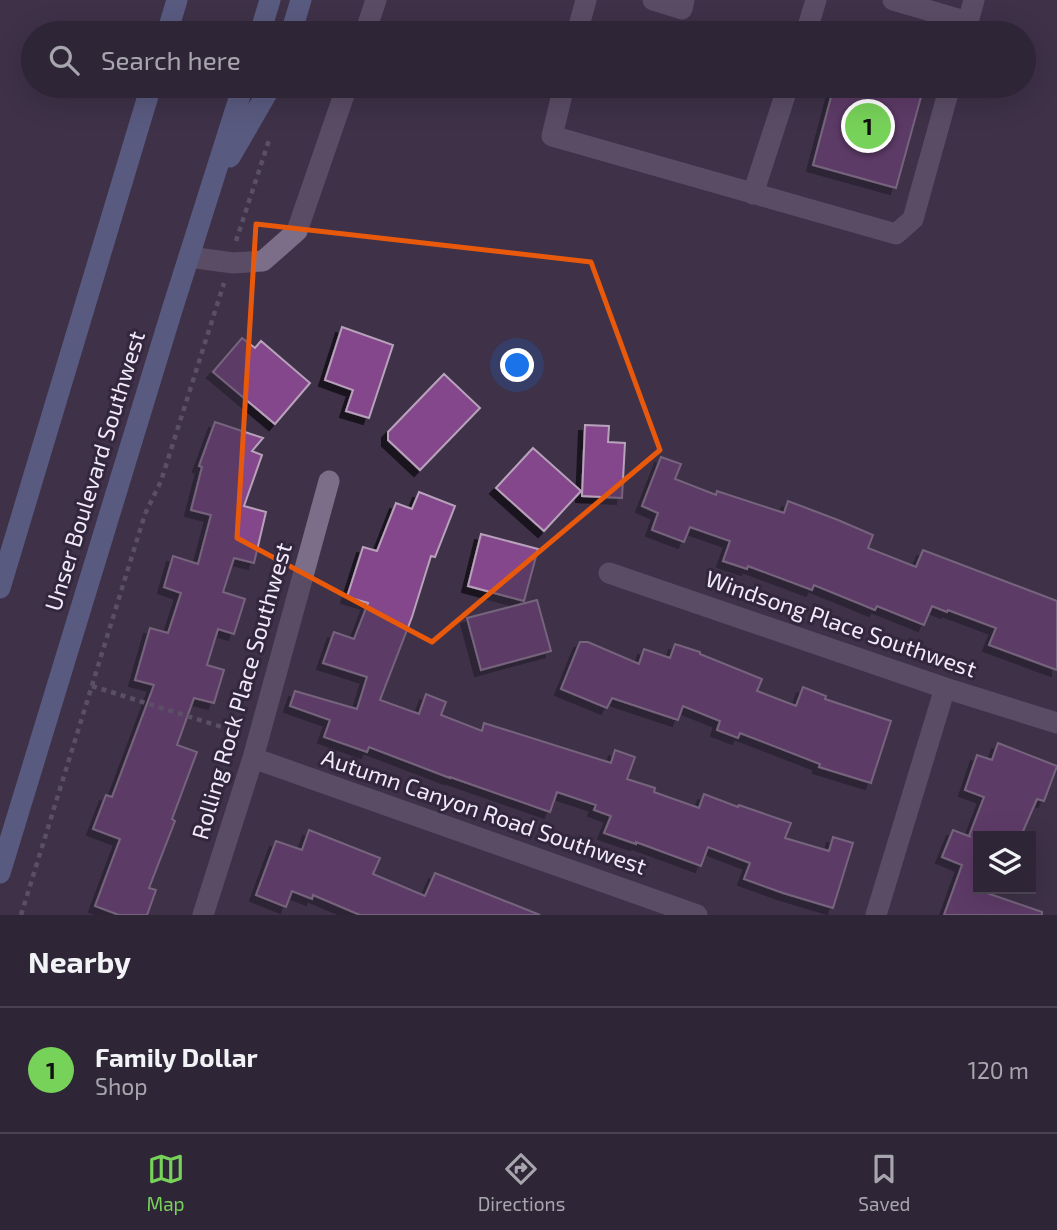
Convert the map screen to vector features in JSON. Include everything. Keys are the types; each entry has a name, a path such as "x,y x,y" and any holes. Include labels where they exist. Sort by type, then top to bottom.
{"main road":[{"path":"171,21 177,0"},
{"path":"264,21 270,0"},
{"path":"295,21 301,0"},
{"path":"0,588 147,98"},
{"name":"Unser Boulevard Southwest","path":"0,873 239,98"},
{"path":"211,189 264,98"}],"street":[{"path":"369,21 376,0"},
{"path":"581,21 586,0"},
{"path":"653,0 682,9 684,0"},
{"path":"810,21 816,0"},
{"path":"893,0 948,21"},
{"path":"969,21 974,0"},
{"path":"189,257 233,263 263,261 297,231 343,98"},
{"path":"561,98 552,136 896,234 913,219 947,98"},
{"path":"753,194 784,98"},
{"name":"Rolling Rock Place Southwest","path":"203,915 256,748 329,481"},
{"name":"Windsong Place Southwest","path":"609,573 945,688 1057,723"},
{"path":"876,915 945,688"},
{"name":"Autumn Canyon Road Southwest","path":"256,748 697,915"}],"path":[{"path":"22,915 145,514 161,481 233,263 236,243 274,125"},
{"path":"92,685 256,748"}],"highlighted area":[{"path":"256,224 591,262 660,450 432,642 237,538"}],"building":[{"path":"831,98 921,98 896,188 813,165"},
{"path":"342,327 393,345 369,418 346,411 353,390 325,380"},
{"path":"242,338 255,348 261,341 310,383 275,424 213,372"},
{"path":"444,374 480,408 420,470 388,440 388,432"},
{"path":"215,422 263,438 252,451 262,455 244,506 266,512 254,563 234,558 223,592 245,599 234,634 218,629 207,665 224,670 214,703 194,698 177,745 197,752 172,819 175,821 149,888 156,890 147,915 119,915 95,906 120,839 93,829 106,795 112,797 154,685 135,680 150,628 168,633 181,593 164,587 173,556 198,564 211,515 191,510 202,467 199,466"},
{"path":"585,425 609,426 608,442 625,443 622,498 582,496"},
{"path":"533,448 581,491 544,531 496,488"},
{"path":"661,457 681,464 675,479 716,495 717,491 784,513 788,501 873,535 868,548 916,567 923,550 1057,601 1057,670 989,645 996,628 948,610 947,612 932,606 924,625 877,606 875,610 814,585 812,590 748,566 747,569 723,561 730,541 690,527 684,542 652,530 658,513 642,506"},
{"path":"419,492 455,506 435,557 431,556 412,617 380,700 419,714 426,694 446,702 441,715 482,731 484,723 611,763 615,750 635,757 627,779 655,788 654,792 699,808 704,794 738,807 739,805 791,823 785,838 829,851 833,837 853,843 833,908 744,879 750,863 708,847 701,866 604,833 611,816 594,810 596,805 557,792 550,812 369,747 367,752 324,737 330,720 290,706 295,691 357,709 367,677 323,663 334,632 354,639 368,603 347,597 363,547 377,551 396,503 412,509"},
{"path":"481,534 538,549 524,601 468,586"},
{"path":"537,600 551,651 481,670 467,618"},
{"path":"580,642 588,642 639,664 644,649 670,658 675,644 762,679 757,691 796,706 803,687 826,696 825,699 891,721 871,783 819,767 820,764 740,733 738,738 717,730 720,721 683,706 678,720 612,698 607,708 561,689"},
{"path":"998,743 1057,766 1044,801 1037,799 1023,831 973,831 973,894 990,894 1042,912 1042,915 944,915 962,865 942,857 953,830 971,837 969,836 984,797 965,790 977,755 992,760"},
{"path":"309,830 380,858 373,874 425,896 435,873 540,915 360,915 313,895 312,899 292,891 286,907 256,895 276,841 302,850"}],"place":[{"name":"Family Dollar","path":"868,126"}]}
